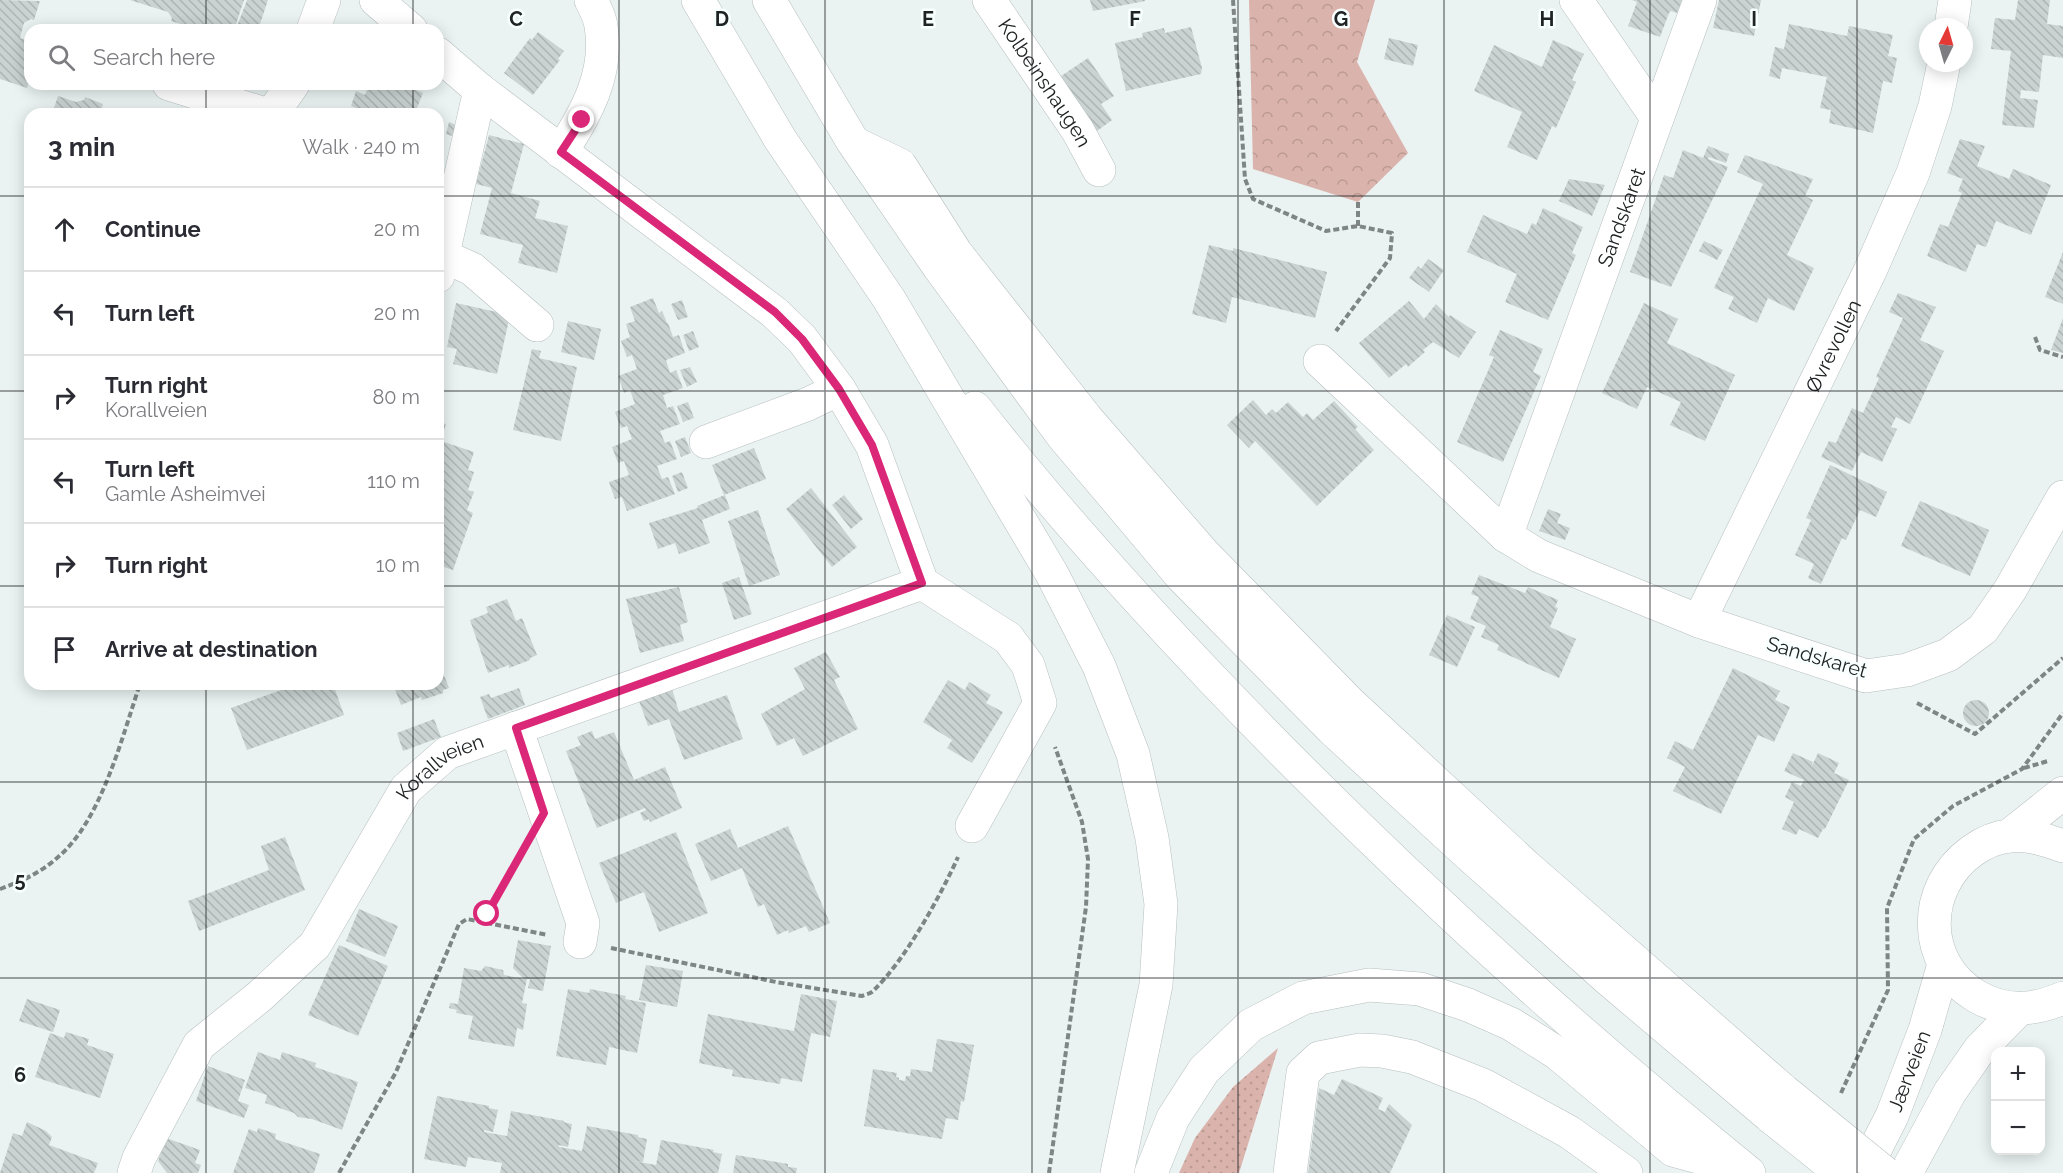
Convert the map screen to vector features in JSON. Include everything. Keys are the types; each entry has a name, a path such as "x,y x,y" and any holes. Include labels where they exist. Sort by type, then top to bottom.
{"main road":[{"path":"315,24 324,0"},
{"path":"376,0 404,24"},
{"path":"561,152 582,120 599,78 603,56 601,25 591,0"},
{"path":"698,0 780,139 889,298 1022,468 1149,613 1293,764 1435,900 1572,1023 1748,1172"},
{"path":"769,0 853,142 939,267 1062,435 1182,577 1332,729 1608,979 1778,1104 1886,1173"},
{"name":"Kolbeinshaugen","path":"989,0 1078,131 1099,170"},
{"path":"1576,0 1657,118"},
{"name":"Sandskaret","path":"1506,536 1700,0"},
{"path":"1952,18 1955,0"},
{"path":"444,59 561,152 775,312 802,339 839,389 872,445 922,583 1008,638 1028,665 1040,703 972,826"},
{"name":"Øvrevollen","path":"1700,621 1870,271 1913,173 1935,106 1942,72"},
{"path":"188,90 246,108"},
{"path":"276,108 289,90"},
{"path":"444,248 480,90"},
{"path":"444,266 472,269 537,325"},
{"path":"889,298 1052,574 1099,666 1133,754 1152,838 1161,904 1156,985 1117,1173"},
{"name":"Sandskaret","path":"1320,361 1506,536 1539,556 1700,621 1866,676 1907,670 1948,655 1983,629 2010,590 2063,496"},
{"path":"706,442 808,404 839,389"},
{"name":"Korallveien","path":"134,1173 139,1158 199,1045 260,996 315,945 406,789 447,753 922,583"},
{"path":"516,728 583,923 580,942"},
{"path":"2009,836 2063,793"},
{"path":"2063,846 2038,837 2009,836 1982,844 1960,860 1943,883 1934,909 1935,937 1944,964 1963,988 1989,1003 2018,1010 2044,1006 2063,998"},
{"name":"Jærveien","path":"1863,1173 1892,1116 1925,1030 1944,964"},
{"path":"1151,1173 1173,1118 1204,1070 1251,1026 1303,998 1370,985 1420,989 1468,1005 1511,1024 1557,1053 1673,1150 1748,1172"},
{"name":"Jærveien","path":"1905,1173 1950,1092 1980,1049 2018,1010"},
{"path":"1290,1173 1303,1073 1318,1058 1360,1050 1382,1051 1412,1057 1483,1084 1569,1132 1626,1173"},
{"path":"1778,1104 1840,1173"}],"path":[{"path":"1233,0 1245,179 1253,199 1326,231 1358,226 1392,233 1390,258 1338,327 1320,361"},
{"path":"1358,202 1358,226"},
{"path":"2036,337 2040,350 2063,357"},
{"path":"1916,702 1975,734 2063,657"},
{"path":"0,889 24,881 58,858 79,834 109,779 138,690"},
{"path":"1040,703 1082,822 1088,859 1085,918 1048,1173"},
{"path":"2022,769 2053,759"},
{"path":"485,923 487,914 544,813"},
{"path":"339,1173 396,1072 459,924 467,919 776,982 861,996 872,992 898,961 948,879 972,826"}],"green space":[{"path":"1249,0 1375,0 1357,62 1408,153 1358,202 1253,169"},
{"path":"1278,1048 1239,1173 1179,1173 1195,1138 1233,1087"}],"building":[{"path":"0,0 40,1 34,20 31,19 24,23 20,38 24,39 24,87 0,79"},
{"path":"130,0 244,0 236,24 180,24 171,21 172,18 168,12"},
{"path":"247,0 268,0 260,24 238,24"},
{"path":"1090,0 1145,0 1145,1 1093,11"},
{"path":"1632,0 1682,0 1677,13 1671,11 1669,13 1660,37 1628,26 1637,2"},
{"path":"1719,0 1761,0 1754,36 1713,28"},
{"path":"2018,0 2050,0 2047,24 2063,26 2063,58 2043,55 2039,92 2021,90 2020,98 2038,100 2034,128 2002,125 2011,51 1991,49 1995,18 2015,20"},
{"path":"1789,24 1847,36 1849,26 1893,35 1888,56 1897,58 1892,83 1883,81 1873,133 1829,123 1831,110 1820,108 1827,77 1782,68 1780,79 1769,76 1775,47 1784,49"},
{"path":"1191,27 1202,68 1201,74 1126,91 1115,43 1143,37 1142,33 1164,28 1165,33"},
{"path":"538,32 564,51 558,59 560,60 533,95 504,73 530,38 532,40"},
{"path":"1389,38 1418,45 1413,66 1384,59"},
{"path":"1553,40 1584,54 1572,80 1576,82 1556,128 1552,126 1537,160 1507,147 1522,112 1474,91 1494,45 1542,67"},
{"path":"1088,58 1114,96 1101,104 1112,120 1093,134 1058,78"},
{"path":"367,90 416,90 423,93 417,108 356,108 351,106 356,91 365,95"},
{"path":"58,96 76,102 84,100 85,97 103,104 102,108 54,108"},
{"path":"449,122 456,125 452,136 446,134"},
{"path":"489,135 524,144 511,193 540,201 535,218 568,226 557,273 518,263 523,245 480,234 492,188 476,184"},
{"path":"1960,139 1985,146 1977,166 2009,179 2013,169 2051,185 2031,235 1996,221 1986,247 1977,244 1966,272 1927,256 1940,224 1948,227 1962,193 1958,191 1963,179 1947,173"},
{"path":"1708,146 1729,154 1726,163 1709,157 1708,159 1728,167 1671,287 1630,272 1664,175 1673,178 1683,150 1703,158"},
{"path":"1745,155 1813,179 1805,196 1813,200 1787,255 1814,268 1794,311 1768,298 1757,323 1728,309 1734,297 1714,288 1763,184 1737,172"},
{"path":"1569,179 1605,185 1592,216 1559,201"},
{"path":"1543,208 1583,227 1572,253 1576,255 1548,320 1505,302 1517,274 1467,252 1483,215 1527,234 1532,223 1536,225"},
{"path":"1704,241 1723,250 1717,260 1699,251"},
{"path":"1209,245 1233,251 1233,248 1327,272 1315,318 1232,297 1226,323 1192,314"},
{"path":"2063,252 2063,304 2045,297"},
{"path":"1428,259 1444,270 1429,292 1409,278 1418,266 1421,269"},
{"path":"1898,293 1936,307 1920,340 1944,351 1910,424 1896,417 1891,427 1897,429 1882,462 1861,452 1852,471 1821,457 1829,441 1836,443 1852,408 1863,413 1879,378 1876,377 1903,318 1889,312"},
{"path":"653,298 659,313 662,311 673,337 679,335 685,353 666,360 670,373 676,370 683,388 663,395 667,408 673,406 680,424 660,431 665,443 670,441 677,459 657,466 662,479 668,477 675,494 627,511 622,497 615,499 609,482 629,475 624,461 618,463 612,447 632,439 627,426 621,428 615,412 635,404 630,390 624,393 618,376 637,369 632,355 627,357 621,341 630,337 626,324 635,321 630,307"},
{"path":"682,300 688,317 678,320 671,304"},
{"path":"1409,301 1424,319 1436,304 1449,317 1450,315 1476,332 1459,358 1433,342 1408,367 1406,364 1389,378 1359,343"},
{"path":"456,303 510,315 497,374 453,364 457,349 447,347"},
{"path":"1644,303 1678,319 1667,343 1735,375 1705,441 1670,425 1681,402 1647,387 1637,409 1602,393"},
{"path":"2063,318 2063,353 2051,350"},
{"path":"568,321 601,329 594,360 561,352"},
{"path":"1500,330 1543,349 1533,372 1541,376 1503,462 1457,442 1494,357 1489,355"},
{"path":"693,331 699,347 689,351 683,335"},
{"path":"532,349 541,351 539,358 577,367 561,441 513,430"},
{"path":"690,367 697,382 687,387 680,370"},
{"path":"1253,400 1266,415 1272,409 1276,413 1288,402 1303,417 1307,413 1313,420 1334,401 1358,427 1355,429 1374,450 1317,506 1255,441 1249,448 1227,425"},
{"path":"688,402 694,418 683,422 677,406"},
{"path":"685,437 691,453 681,457 675,441"},
{"path":"444,442 474,452 468,470 474,472 468,490 474,492 467,510 473,513 453,570 444,567"},
{"path":"754,448 766,479 724,495 712,465"},
{"path":"1830,465 1887,492 1876,517 1860,510 1846,540 1842,538 1821,584 1808,578 1814,564 1795,555 1811,520 1806,518"},
{"path":"682,472 688,488 678,492 672,476"},
{"path":"811,488 857,547 832,567 786,509"},
{"path":"725,495 730,509 702,520 710,543 679,554 675,543 658,549 649,523 698,508 697,506"},
{"path":"844,495 863,519 851,529 832,505"},
{"path":"1920,501 1989,530 1970,576 1901,546"},
{"path":"1548,509 1561,514 1557,523 1570,528 1565,540 1539,531"},
{"path":"758,510 780,575 749,586 728,521"},
{"path":"1479,575 1525,593 1528,587 1558,600 1555,607 1558,608 1550,627 1576,639 1559,678 1497,650 1499,645 1481,637 1486,626 1470,619 1479,597 1471,594"},
{"path":"739,577 752,614 734,620 722,583"},
{"path":"679,587 688,622 680,625 684,641 640,653 626,599"},
{"path":"507,599 516,621 522,618 537,655 509,668 509,665 488,673 470,620 488,613 486,607"},
{"path":"1447,615 1475,627 1457,667 1429,655"},
{"path":"826,652 840,677 834,680 858,729 803,756 794,738 777,746 761,714 805,689 794,668"},
{"path":"1733,668 1780,691 1775,700 1790,707 1774,742 1758,735 1721,814 1673,791 1685,767 1667,758 1675,741 1693,750"},
{"path":"444,675 449,688 444,690"},
{"path":"948,680 965,690 969,682 991,695 986,703 1003,712 972,763 947,748 952,740 923,722"},
{"path":"519,688 525,705 488,719 480,697 489,694 491,698"},
{"path":"672,689 679,712 727,695 743,739 684,760 669,719 648,726 639,701"},
{"path":"281,690 335,690 344,715 247,750 231,708"},
{"path":"395,690 443,690 443,693 422,700 421,697 401,705"},
{"path":"1976,700 1985,704 1989,713 1985,722 1976,726 1967,722 1963,713 1967,704"},
{"path":"434,719 441,737 403,751 397,733"},
{"path":"592,731 595,739 614,732 634,780 665,767 682,808 650,822 649,819 644,821 640,813 646,810 645,808 597,828 566,751 581,745 577,737"},
{"path":"1793,753 1813,762 1811,768 1818,753 1839,763 1834,773 1849,780 1825,829 1818,838 1799,829 1796,835 1782,829 1794,802 1785,797 1792,782 1801,786 1804,780 1784,771"},
{"path":"788,826 830,923 809,932 806,926 777,935 764,904 758,907 742,868 711,881 695,844 730,829 738,848"},
{"path":"676,832 708,913 659,932 644,892 616,903 599,863"},
{"path":"285,837 305,890 199,931 188,901 269,870 261,846"},
{"path":"359,909 398,926 385,957 346,941"},
{"path":"518,940 551,946 543,991 528,988 530,979 527,979 522,1003 527,1004 523,1030 517,1028 514,1047 468,1039 473,1016 456,1013 457,1010 449,1008 450,1003 458,1004 464,968 481,971 485,966 503,970 504,975 524,979 513,968"},
{"path":"339,945 388,966 358,1036 308,1015"},
{"path":"646,965 683,971 677,1007 639,1000"},
{"path":"568,989 589,993 590,989 626,996 625,999 646,1003 637,1053 609,1047 606,1065 556,1056"},
{"path":"801,994 837,1001 830,1037 811,1033 802,1082 781,1078 780,1084 732,1076 733,1070 699,1063 708,1014 794,1031"},
{"path":"27,999 60,1010 53,1032 19,1021"},
{"path":"66,1032 89,1039 87,1045 114,1054 100,1098 35,1077 50,1033 64,1038"},
{"path":"937,1039 974,1045 964,1102 961,1101 958,1120 946,1118 942,1139 864,1126 873,1069 897,1073 896,1077 899,1080 905,1081 906,1076 910,1076 911,1069 932,1072"},
{"path":"258,1052 280,1060 282,1052 316,1063 315,1067 358,1082 342,1130 312,1119 298,1117 294,1113 265,1103 267,1095 245,1088"},
{"path":"208,1066 245,1080 238,1101 249,1105 244,1118 196,1101"},
{"path":"1342,1079 1383,1098 1378,1109 1385,1112 1389,1104 1412,1125 1390,1173 1308,1173 1319,1088 1334,1095"},
{"path":"437,1096 489,1106 489,1108 498,1110 493,1132 484,1130 484,1132 507,1136 511,1111 572,1124 568,1147 559,1145 559,1147 582,1151 587,1126 638,1135 638,1137 647,1139 643,1162 634,1161 656,1165 661,1140 714,1150 713,1152 722,1154 718,1173 500,1173 502,1163 468,1157 466,1167 424,1159"},
{"path":"27,1122 46,1131 52,1137 49,1145 98,1163 94,1173 0,1173 13,1133 22,1136"},
{"path":"258,1128 276,1134 275,1139 320,1154 314,1173 233,1173 249,1129 257,1132"},
{"path":"166,1138 200,1150 195,1163 201,1165 198,1173 167,1173 158,1161"},
{"path":"736,1155 788,1164 788,1167 797,1168 796,1173 733,1173"}],"route":[{"path":"487,914 544,813 516,728 922,583 872,445 839,389 802,339 775,312 561,152 582,120"}]}
